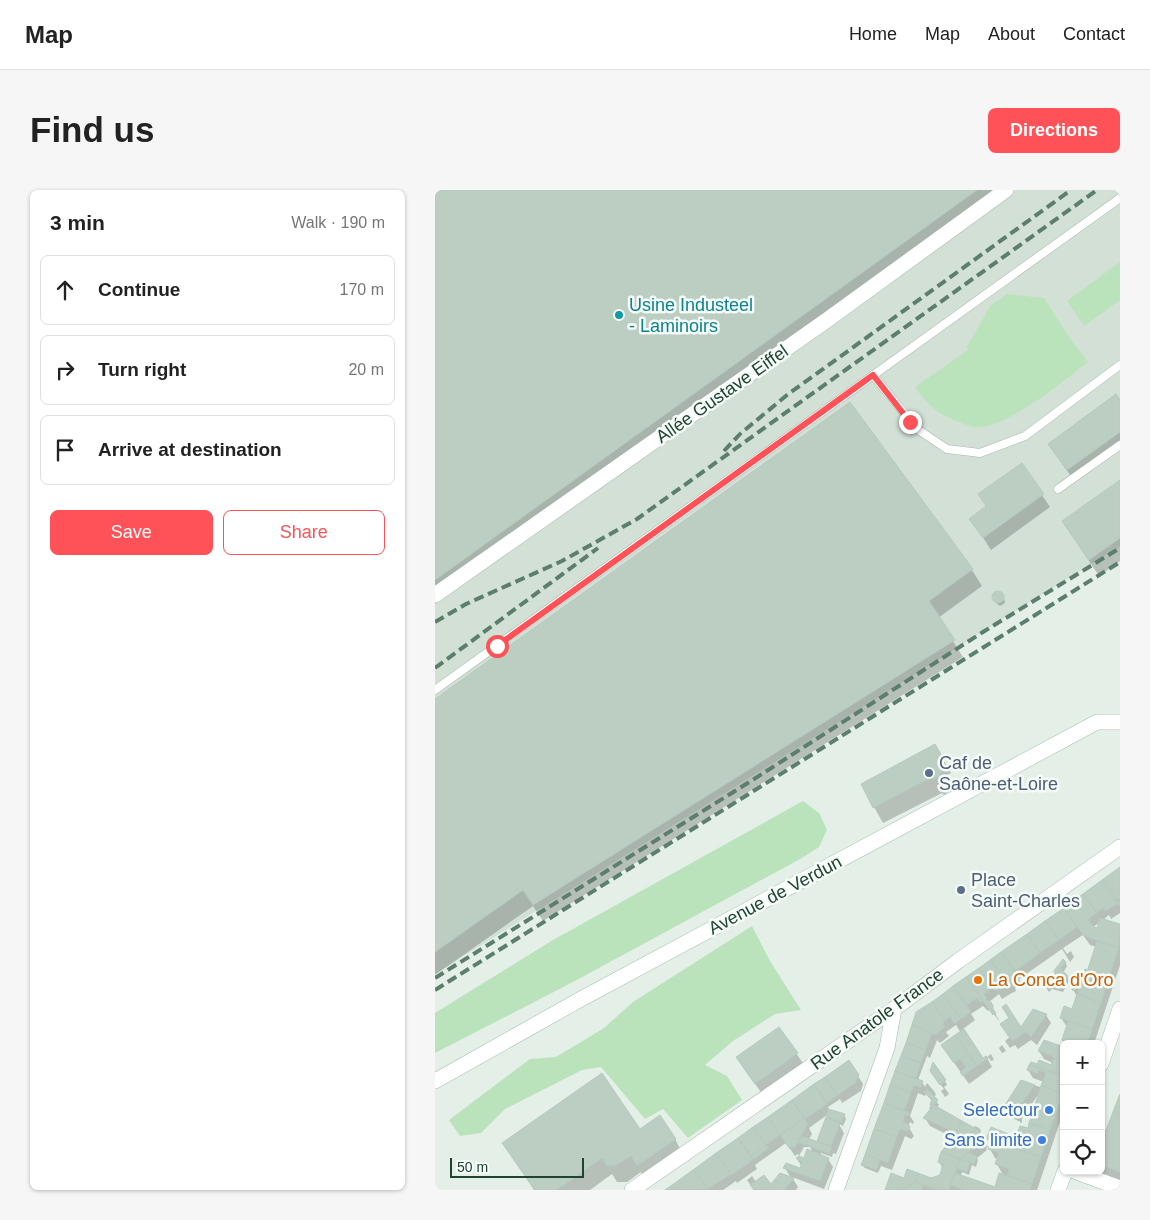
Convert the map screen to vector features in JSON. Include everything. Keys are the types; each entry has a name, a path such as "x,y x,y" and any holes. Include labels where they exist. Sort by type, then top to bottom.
{"street":[{"name":"Allée Gustave Eiffel","path":"435,595 819,326 1006,190"},
{"name":"Avenue de Verdun","path":"435,1081 581,999 1097,722 1120,722"},
{"name":"Rue Anatole France","path":"632,1190 894,1009 958,961 1120,847"},
{"path":"836,1190 887,1048 894,1009"},
{"path":"1105,1052 1120,1009"},
{"path":"1058,1190 1064,1175"},
{"path":"1085,1175 1120,1188"}],"lane":[{"path":"435,690 1120,198"},
{"path":"873,375 917,429 947,449 979,453 1025,436 1120,365"},
{"path":"1058,490 1120,445"}],"shaded area":[{"path":"435,190 1120,190 1120,546 435,974"}],"green space":[{"path":"1120,262 1120,300 1084,326 1067,301"},
{"path":"1007,294 1044,298 1088,362 1035,402 1004,420 977,427 967,425 935,410 915,387 968,350 967,347 990,306"},
{"path":"803,801 819,813 827,830 819,847 573,982 435,1053 435,1013 553,940"},
{"path":"752,926 770,961 801,1010 775,1014 733,1041 705,1065 727,1076 742,1100 688,1138 663,1109 645,1119 601,1067 582,1070 505,1109 481,1133 460,1136 449,1120 530,1059 556,1057 604,1028 633,1002"}],"building":[{"name":"Usine Industeel - Laminoirs","path":"435,190 977,190 435,580"},
{"path":"1116,394 1120,400 1120,432 1067,470 1048,444"},
{"path":"850,402 973,569 929,601 955,640 533,905 523,890 435,952 435,699"},
{"path":"1022,463 1044,494 983,538 969,519 986,506 978,494"},
{"path":"1120,480 1120,538 1089,560 1062,521"},
{"path":"996,591 1000,591 1004,597 1000,603 996,603 992,599 992,595"},
{"path":"935,744 942,756 938,758 946,770 939,774 940,776 934,779 932,777 873,808 861,784"},
{"path":"1120,867 1120,900 1116,899 1102,880"},
{"path":"1102,880 1116,899 1114,900 1120,902 1120,906 1116,904 1106,911 1103,908 1097,913 1083,894"},
{"path":"1083,894 1097,913 1088,919 1094,927 1097,928 1100,918 1120,924 1119,948 1084,936 1064,908"},
{"path":"1064,908 1077,927 1059,940 1045,921"},
{"path":"1045,921 1059,940 1040,953 1027,934"},
{"path":"1027,934 1040,953 1015,971 1001,952"},
{"path":"1097,941 1119,948 1109,977 1088,969"},
{"path":"1001,952 1017,974 1011,979 1012,982 1009,984 990,960"},
{"path":"1063,959 1066,962 1056,975 1054,971"},
{"path":"990,960 1008,984 1006,985 1008,987 1005,989 1004,987 996,991 979,968"},
{"path":"979,968 993,987 984,994 987,998 986,1000 991,1002 996,1013 993,1015 966,977"},
{"path":"1061,969 1068,976 1061,989 1049,985"},
{"path":"1085,969 1109,977 1101,1003 1077,994 1080,986 1077,985 1075,991 1072,990 1077,975 1083,977"},
{"path":"966,977 984,1002 980,1002 977,998 967,1005 953,986"},
{"path":"953,986 971,1012 961,1019 943,994"},
{"path":"943,994 961,1019 954,1024 950,1017 945,1021 932,1002"},
{"path":"1077,994 1101,1003 1092,1029 1060,1018 1064,1006 1072,1009"},
{"path":"932,1002 945,1021 943,1023 945,1027 935,1035 912,1025 916,1012"},
{"path":"1006,1004 1026,1032 1012,1041 1000,1024 1009,1018 1002,1007"},
{"path":"1033,1009 1047,1014 1031,1037 1021,1027"},
{"path":"1068,1021 1092,1029 1088,1040 1062,1040"},
{"path":"912,1025 932,1033 926,1050 906,1043"},
{"path":"779,1027 798,1053 755,1084 736,1057"},
{"path":"964,1029 983,1058 986,1056 988,1058 977,1066 955,1035"},
{"path":"955,1035 977,1066 963,1076 960,1072 966,1067 960,1059 954,1063 941,1045"},
{"path":"1044,1040 1060,1046 1060,1075 1029,1065 1031,1062 1037,1064 1039,1060 1051,1065 1054,1057 1038,1051"},
{"path":"906,1043 926,1050 921,1063 901,1056"},
{"path":"901,1056 921,1063 916,1078 895,1071"},
{"path":"849,1060 859,1075 856,1082 837,1096 825,1077"},
{"path":"933,1062 946,1080 940,1085 930,1071"},
{"path":"1029,1065 1060,1075 1060,1092 1041,1086 1046,1073 1039,1070 1038,1074 1027,1070"},
{"path":"895,1071 923,1081 921,1088 914,1085 911,1093 890,1085"},
{"path":"602,1073 640,1129 660,1115 676,1139 637,1166 631,1156 617,1165 607,1166 602,1158 557,1190 535,1190 502,1143"},
{"path":"825,1077 837,1096 827,1103 814,1084"},
{"path":"1021,1080 1035,1085 1015,1113 1003,1108"},
{"path":"814,1084 827,1104 805,1119 792,1100"},
{"path":"890,1085 911,1093 904,1111 884,1103"},
{"path":"1041,1086 1060,1092 1060,1102 1050,1130 1029,1123"},
{"path":"927,1089 938,1100 932,1107 930,1105 932,1099 924,1092"},
{"path":"1120,1094 1120,1114 1113,1112"},
{"path":"792,1100 804,1118 780,1135 768,1117"},
{"path":"884,1103 910,1113 908,1116 905,1115 903,1122 908,1124 909,1130 900,1129 897,1137 874,1129"},
{"path":"934,1105 962,1121 956,1133 923,1118"},
{"path":"828,1109 845,1114 841,1123 826,1116"},
{"path":"1113,1112 1120,1114 1120,1172 1105,1166 1105,1133"},
{"path":"768,1117 780,1135 766,1145 753,1127"},
{"path":"826,1117 840,1124 831,1146 817,1141"},
{"path":"804,1118 808,1124 794,1149 792,1146 790,1149 780,1135"},
{"path":"962,1121 978,1130 963,1138 956,1133"},
{"path":"1029,1123 1050,1130 1041,1157 986,1139 991,1127 1016,1137 1020,1126 1028,1128"},
{"path":"753,1127 766,1145 751,1156 738,1138"},
{"path":"874,1129 897,1137 888,1163 865,1155"},
{"path":"978,1130 983,1141 960,1159 941,1152 952,1139 957,1141"},
{"path":"802,1136 832,1147 830,1154 798,1142"},
{"path":"738,1138 753,1160 732,1175 716,1153"},
{"path":"991,1141 1041,1157 1032,1184 1007,1175 1009,1169 995,1164 999,1153 988,1149"},
{"path":"766,1145 769,1148 753,1160 751,1156"},
{"path":"807,1149 829,1158 820,1181 783,1168 786,1163 800,1168 802,1163 796,1158 799,1156 804,1158"},
{"path":"941,1152 960,1159 949,1190 938,1190 915,1182 918,1173 931,1178 940,1175 943,1164 938,1162"},
{"path":"968,1152 977,1156 974,1164 960,1159"},
{"path":"716,1153 731,1174 708,1189 693,1170"},
{"path":"865,1155 880,1160 877,1170 861,1165"},
{"path":"960,1159 970,1162 967,1172 956,1168"},
{"path":"907,1169 918,1173 915,1182 903,1190 885,1190 891,1173 904,1178"},
{"path":"693,1170 708,1189 665,1190"},
{"path":"780,1173 794,1178 784,1190 766,1190"},
{"path":"955,1173 995,1187 999,1173 1032,1184 1030,1190 964,1190 950,1185"},
{"path":"764,1175 771,1184 766,1190 754,1190 750,1185"},
{"path":"915,1182 924,1185 922,1190 903,1190"}],"railway":[{"path":"724,451 740,434 787,395 1071,190"},
{"path":"435,622 466,604 562,561 637,519 1097,190"},
{"path":"435,668 598,548"},
{"path":"435,978 751,781 983,632 1120,548"},
{"path":"435,990 1120,562"}],"place":[{"name":"Usine Industeel - Laminoirs","path":"619,315"},
{"name":"Caf de Saône-et-Loire","path":"929,773"},
{"name":"Place Saint-Charles","path":"961,890"},
{"name":"La Conca d'Oro","path":"978,980"},
{"name":"Selectour","path":"1049,1110"},
{"name":"Sans limite","path":"1042,1140"}],"route":[{"path":"497,646 873,375 910,422"}]}
